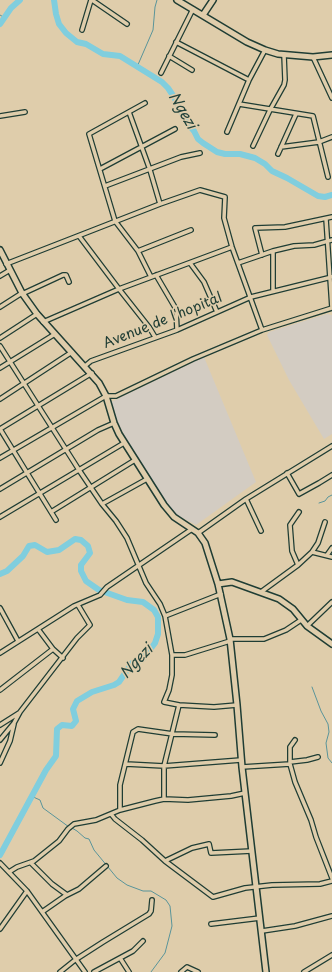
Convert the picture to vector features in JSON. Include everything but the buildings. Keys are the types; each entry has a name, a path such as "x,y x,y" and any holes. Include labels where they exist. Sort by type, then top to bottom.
{"street":[{"path":"82,30 92,0 128,24"},
{"path":"177,0 247,42 265,50 284,55 313,57 332,55"},
{"path":"203,15 214,0"},
{"path":"160,73 193,10"},
{"path":"176,42 249,80"},
{"path":"227,132 249,80 265,50"},
{"path":"253,146 286,80 284,55"},
{"path":"169,56 192,70"},
{"path":"313,57 332,98"},
{"path":"145,103 90,134 115,221 138,251 151,277"},
{"path":"239,104 313,116 328,177"},
{"path":"0,116 25,112"},
{"path":"129,112 150,170 160,204"},
{"path":"278,154 296,114"},
{"path":"100,169 175,129"},
{"path":"281,147 319,142 332,137"},
{"path":"105,186 181,157 200,153"},
{"path":"6,264 115,221 200,190 225,197 224,218 232,247 262,330"},
{"path":"262,255 255,228 285,227 332,217"},
{"path":"0,458 106,396 116,396 193,359 262,330 332,308 330,241 326,219"},
{"path":"138,251 191,230"},
{"path":"79,236 149,327 155,337"},
{"path":"238,263 294,246 330,241"},
{"path":"43,322 119,289 232,247"},
{"path":"0,250 22,293 37,314 54,334 92,373 99,383 106,396 114,423 124,443 169,511 174,517 198,533 206,543 221,594 230,640 241,760 256,887 260,905 266,972"},
{"path":"273,252 273,291"},
{"path":"190,263 204,282 217,312"},
{"path":"0,276 10,270"},
{"path":"0,307 22,293 63,274 66,275 69,282"},
{"path":"156,275 176,309 177,330"},
{"name":"Avenue de l'hopital","path":"85,366 91,361 177,330 251,297 331,277"},
{"path":"0,338 37,314"},
{"path":"0,368 54,334"},
{"path":"0,346 79,470 127,538 146,583 160,604 165,616 172,655 172,675 169,690 164,702 179,705 214,707 237,705"},
{"path":"0,399 72,352"},
{"path":"56,520 0,429 92,373"},
{"path":"0,490 98,430 114,423"},
{"path":"0,517 124,443"},
{"path":"198,533 246,499 332,446"},
{"path":"51,512 135,460"},
{"path":"287,473 299,494 319,484 332,474"},
{"path":"102,504 147,479"},
{"path":"246,499 261,531"},
{"path":"298,565 292,551 290,525 299,512"},
{"path":"261,592 298,565 312,552 318,543 325,522"},
{"path":"0,653 74,606 102,594 105,589 139,564 192,529"},
{"path":"327,555 332,548"},
{"path":"312,552 332,557"},
{"path":"218,584 232,582 284,602 293,609 307,626 332,644"},
{"path":"165,616 221,594"},
{"path":"307,626 332,602"},
{"path":"0,740 63,658 76,638 90,625 78,605"},
{"path":"0,608 18,641"},
{"path":"172,655 185,655 230,640 264,639 286,630 301,620"},
{"path":"38,629 53,650 63,658"},
{"path":"0,690 53,650"},
{"path":"164,799 164,766 179,705"},
{"path":"0,725 20,712"},
{"path":"0,763 10,742 14,723"},
{"path":"120,810 120,785 133,732 138,729 173,734 215,735"},
{"path":"295,740 290,747 290,763 295,782 332,878"},
{"path":"242,767 290,763 318,757"},
{"path":"126,764 164,766 241,760"},
{"path":"9,872 16,867 31,862 59,841 74,824 96,820 120,810 164,799 188,800 232,796 245,793"},
{"path":"111,814 165,861 213,897 245,888 272,885 306,885 332,882"},
{"path":"165,861 192,848 209,844 211,853 252,851"},
{"path":"31,862 52,884 67,895"},
{"path":"0,863 27,891 85,972"},
{"path":"42,912 67,895 79,889 106,866"},
{"path":"0,929 27,891"},
{"path":"60,972 75,960 132,923 149,914 151,911 152,900"},
{"path":"262,931 295,926 332,916"},
{"path":"211,924 260,918"},
{"path":"94,972 133,951 143,941"},
{"path":"304,972 332,955"},
{"path":"120,958 129,972"},
{"path":"181,972 187,967 198,972"}],"shaded area":[{"path":"327,314 332,315 332,434 324,439 289,380 267,335 269,332"},
{"path":"204,357 256,482 196,525 175,514 154,486 117,421 111,402"}],"waterway":[{"name":"Ngezi","path":"0,24 11,8 20,0"},
{"name":"Ngezi","path":"54,0 59,24 66,33 77,42 86,44 103,54 120,56 162,82 174,97 185,120 194,131 198,139 203,143 217,152 225,154 240,154 255,158 265,164 272,171 318,196 325,197 332,195"},
{"path":"137,67 153,30 157,0"},
{"name":"Ngezi","path":"0,15 5,18"},
{"path":"319,503 325,501 332,495"},
{"name":"Ngezi","path":"0,574 7,571 23,556 29,546 35,545 47,552 59,550 75,539 81,540 88,546 90,553 81,565 81,571 86,581 99,590 127,600 143,602 154,610 158,617 158,634 155,643 142,660 132,663 119,682 92,692 77,701 73,709 76,721 72,726 62,725 57,729 56,756 46,770 0,855"},
{"path":"312,687 321,711 328,724 329,732 326,743 328,758 332,763"},
{"path":"31,796 40,800 43,808 69,827"},
{"path":"72,828 85,838 89,839 94,850 117,878 127,885 143,891 151,891 166,900 170,906 172,926 165,953 151,972"}]}
